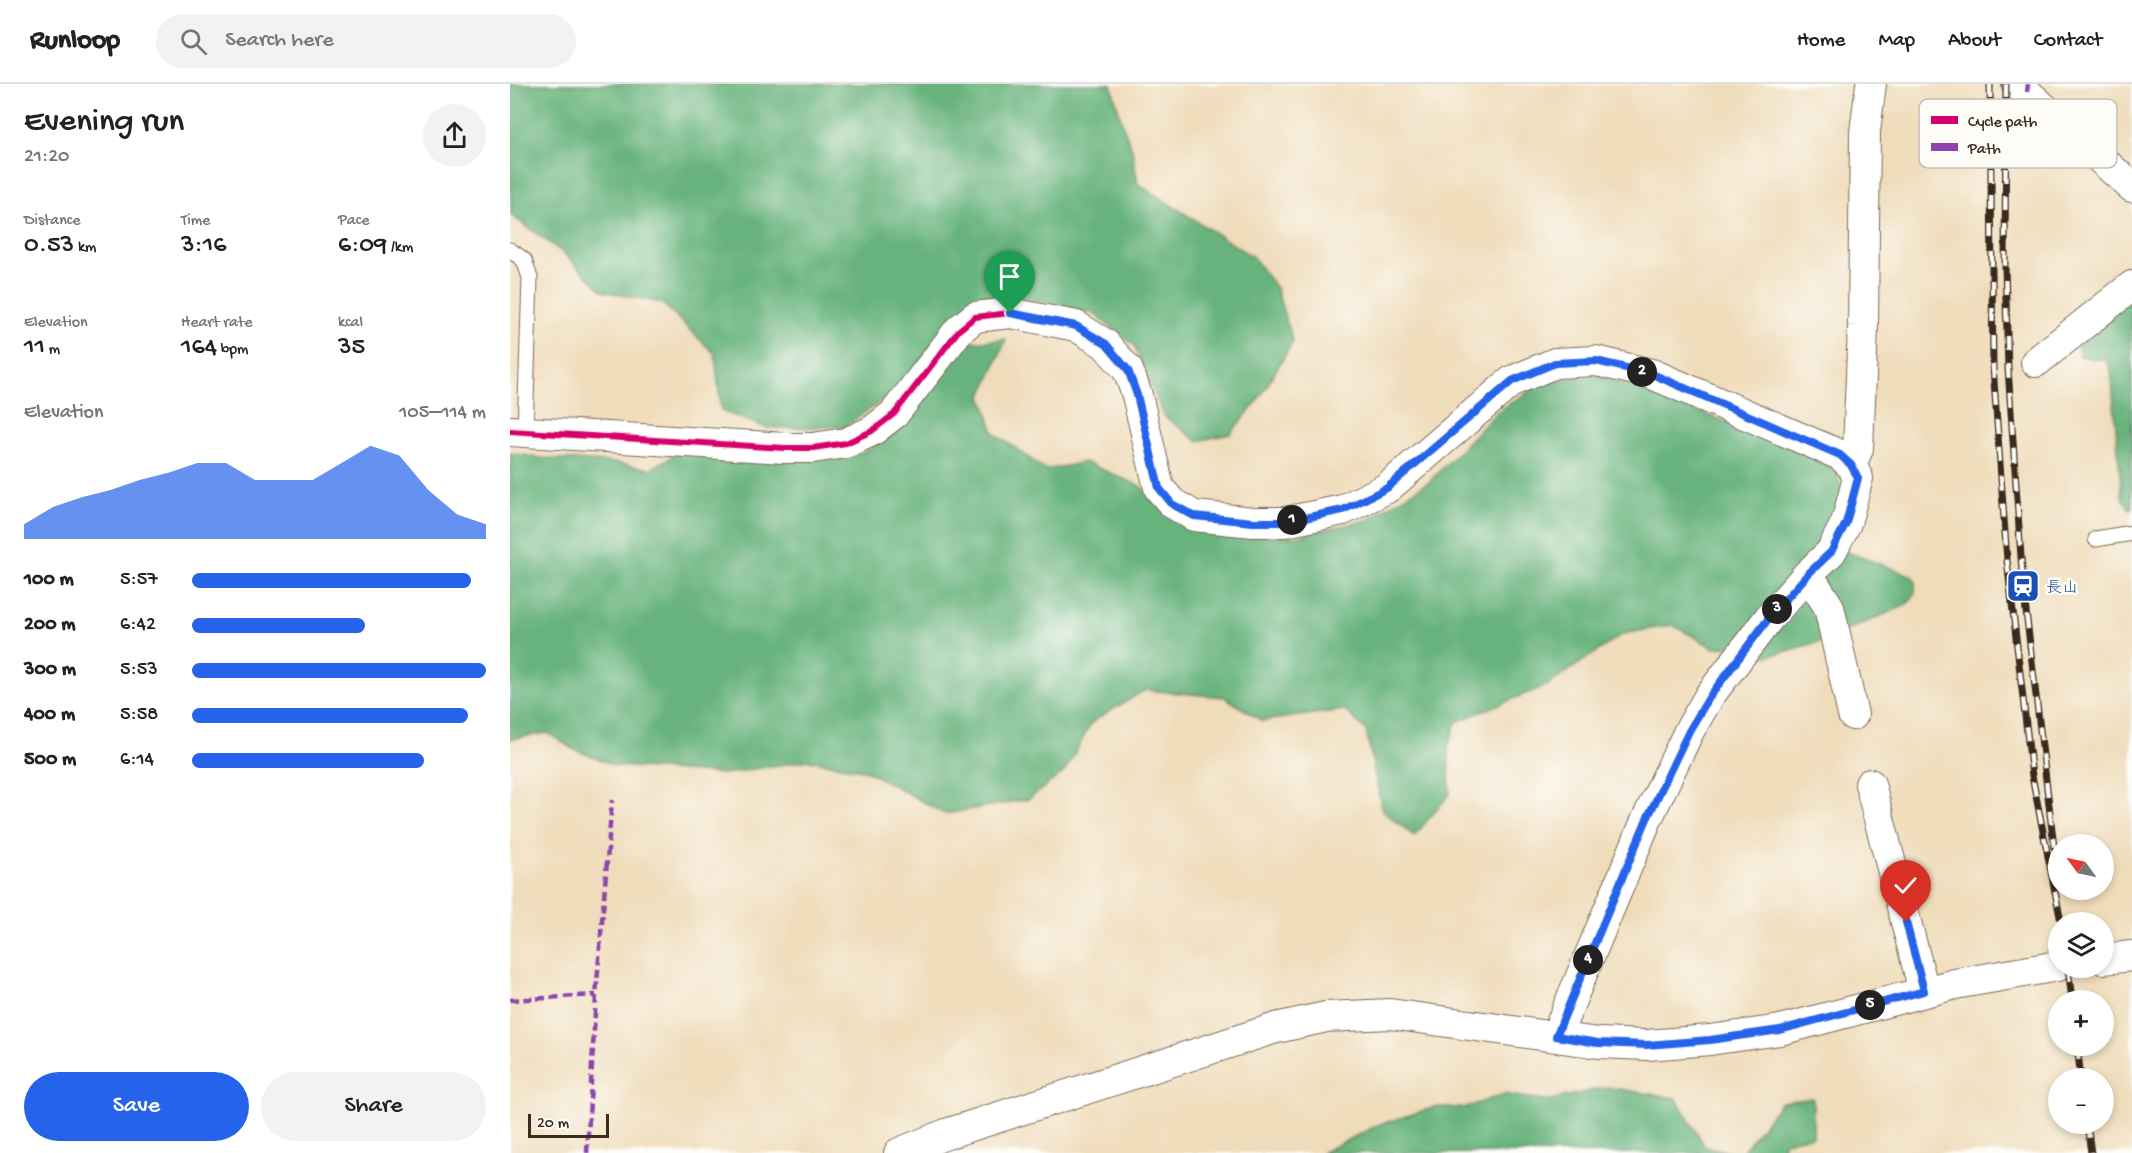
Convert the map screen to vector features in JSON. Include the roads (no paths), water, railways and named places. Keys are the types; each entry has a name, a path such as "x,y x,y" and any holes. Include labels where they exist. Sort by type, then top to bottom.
{"street":[{"path":"1851,465 1858,449 1863,326 1865,132 1871,84"},
{"path":"2017,84 2034,99"},
{"path":"2111,168 2132,187"},
{"path":"2036,362 2132,286"},
{"path":"518,431 785,448 813,448 846,443 872,431 894,414 959,330 975,318 1010,313 1076,326 1106,344 1128,370 1137,395 1159,488 1172,504 1194,516 1253,522 1285,522 1343,510 1387,488 1512,381 1555,363 1596,361 1652,374 1840,455 1851,465 1858,478 1846,523 1831,552 1808,574 1756,635 1710,696 1689,731 1646,821 1556,1036"},
{"path":"1808,574 1829,607 1853,715"},
{"path":"1870,784 1924,991"},
{"path":"2114,958 2132,956"},
{"path":"899,1153 946,1134 1276,1028 1326,1017 1390,1014 1598,1043 1647,1045 1710,1040 1780,1030 1924,991 2048,968"}],"lane":[{"path":"510,250 524,260 530,278 518,431"},
{"path":"2096,539 2132,532"}],"railway":[{"path":"1990,84 1990,99"},
{"path":"2006,84 2006,99"},
{"path":"1991,168 1993,367 2007,560 2032,776 2059,912"},
{"path":"2006,168 2008,368 2023,586 2052,834"},
{"path":"2069,978 2071,990"},
{"path":"2078,1056 2080,1068"},
{"path":"2088,1134 2091,1153"}],"place":[{"name":"長山","path":"2023,586"}]}
